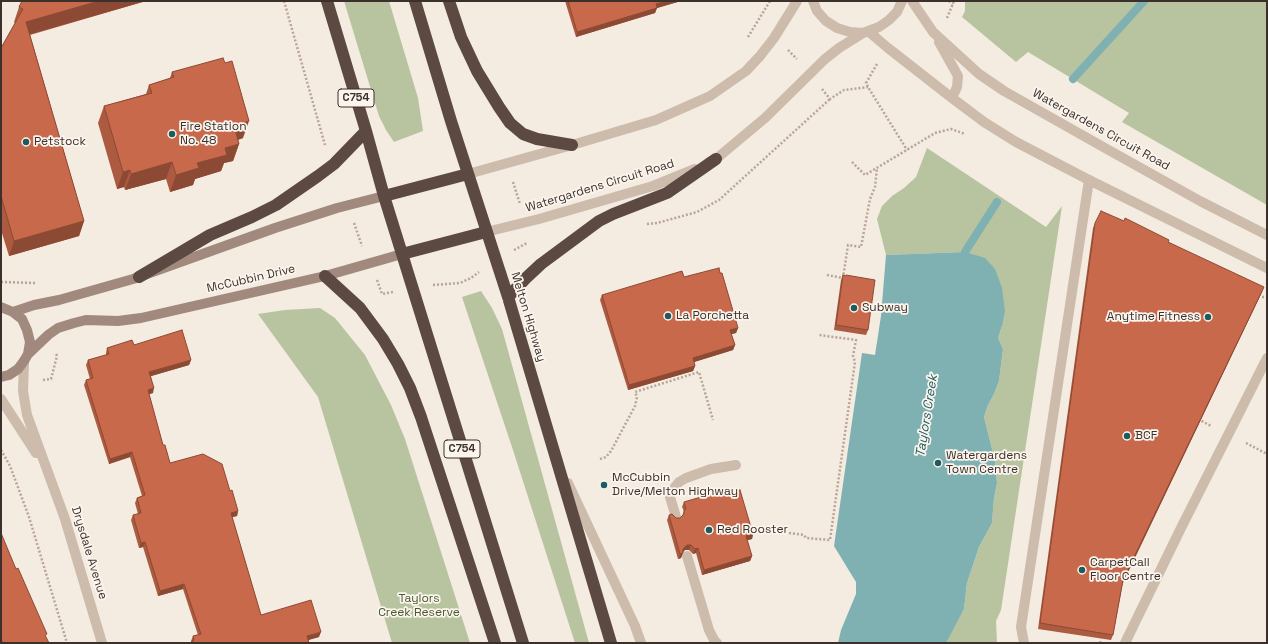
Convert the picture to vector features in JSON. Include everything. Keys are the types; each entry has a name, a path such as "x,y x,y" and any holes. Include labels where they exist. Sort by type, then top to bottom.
{"highway":[{"name":"C754","path":"327,1 384,196 523,643"},
{"name":"Melton Highway","path":"415,1 451,121 508,297 611,643"},
{"path":"449,1 461,37 477,71 510,123 523,134 537,139 572,146"},
{"path":"139,277 210,236 276,205 334,164 366,131"},
{"path":"508,297 541,264 599,221 667,193 716,159"},
{"path":"384,196 468,174"},
{"name":"McCubbin Drive","path":"402,254 486,232"},
{"path":"325,276 360,308 383,339 410,388 421,417 495,643"}],"street":[{"path":"468,174 572,146 656,120 710,96 746,72 774,38 797,1"},
{"path":"813,1 817,11 826,21 837,28 850,32 866,32 984,122 1016,142 1089,180 1267,268"},
{"name":"Watergardens Circuit Road","path":"486,232 653,186 716,159 765,118 825,59 839,48 866,32 879,27 889,20 897,12 902,1"},
{"name":"Watergardens Circuit Road","path":"912,1 933,32 958,76 957,87 952,98"},
{"name":"Watergardens Circuit Road","path":"933,32 979,74 1004,91 1200,201 1267,235"},
{"path":"1024,643 1021,627 1089,180"},
{"path":"13,312 34,305 86,293 139,277 275,228 337,208 384,196"},
{"name":"McCubbin Drive","path":"1,377 9,375 18,369 26,358 48,335 58,328 74,322 86,320 118,321 141,318 325,276 402,254"},
{"path":"1,307 13,312 22,320 28,330 30,342 26,358"},
{"name":"Drysdale Avenue","path":"26,358 22,391 27,415 65,519 102,643"},
{"path":"1125,643 1267,358"},
{"name":"Drysdale Avenue","path":"1,398 48,471"},
{"path":"557,461 635,626 641,643"},
{"path":"676,517 670,497 671,492 679,482 711,469 736,465"},
{"path":"687,556 710,630 714,640 718,643"}],"path":[{"path":"747,38 770,1"},
{"path":"946,20 954,2 949,1"},
{"path":"852,162 865,175 935,133 951,129 964,133"},
{"path":"506,164 514,184 525,222"},
{"path":"827,275 843,278 848,245 861,247 877,168"},
{"path":"1262,297 1267,296"},
{"path":"789,533 804,535 806,538 830,540 855,362 853,356 856,340 819,335"},
{"path":"600,458 606,457 611,451 635,406 637,397 635,392 699,372 713,420"},
{"path":"1,450 10,466 29,517 67,643"}],"green space":[{"path":"344,1 389,1 418,98 423,131 394,142 386,130 379,116"},
{"path":"965,1 1267,1 1267,205 1122,122 1129,113 1028,52 1016,62 962,17 965,11"},
{"path":"927,148 1046,227 1062,206 1001,610 996,621 997,643 946,643 946,641 964,609 967,583 979,547 992,523 997,483 995,461 984,417 999,381 1003,349 998,338 1002,326 965,252 886,255 877,219 882,206 916,177"},
{"path":"481,291 492,308 502,329 589,643 575,643 462,297"},
{"name":"Taylors Creek Reserve","path":"320,308 335,318 365,355 391,405 405,439 470,643 392,643 318,397 258,314 285,310"}],"water":[{"path":"965,252 985,258 995,269 1002,288 1005,311 998,338 1003,349 999,381 984,417 995,461 997,483 992,523 979,547 967,583 964,609 946,643 838,643 841,630 856,594 856,582 834,546 862,353 875,355 881,316 886,255"}],"building":[{"name":"Petstock","path":"22,1 99,1 26,22 84,221 14,241 1,196 1,48 23,9 19,7"},
{"path":"568,1 666,1 656,4 657,8 577,32"},
{"name":"Fire Station No. 48","path":"223,58 225,63 232,61 249,121 234,126 239,144 225,148 227,155 197,163 199,168 176,175 172,162 131,174 130,170 123,172 104,106 152,93 149,85 174,77 172,72"},
{"path":"1101,211 1124,221 1125,218 1169,240 1168,242 1264,287 1123,580 1113,635 1040,623 1095,223"},
{"name":"La Porchetta","path":"719,268 720,273 722,273 738,328 730,330 735,345 693,358 695,366 629,385 602,295 682,271 684,277"},
{"name":"Subway","path":"843,275 875,280 868,330 836,325"},
{"path":"182,330 191,360 149,372 154,388 148,390 163,445 165,445 170,463 203,454 222,464 238,511 231,513 261,615 311,600 321,632 307,636 309,643 193,643 193,636 201,634 184,584 160,591 145,542 141,543 133,515 141,513 137,498 145,495 132,452 110,459 86,380 93,378 88,360 109,354 107,348 132,340 134,345"},
{"name":"Red Rooster","path":"740,490 753,534 746,536 752,556 704,570 698,548 695,549 691,545 687,545 683,549 683,553 680,554 669,515 672,514 676,518 680,518 686,509 684,502 718,492 719,496"},
{"path":"1,533 16,569 18,568 47,634 45,635 49,643 3,643 1,639"}],"waterway":[{"name":"Taylors Creek","path":"1073,79 1144,1"},
{"name":"Taylors Creek","path":"964,263 965,252 997,202"}],"place":[{"name":"Fire Station No. 48","path":"172,134"},
{"name":"Petstock","path":"26,142"},
{"name":"Subway","path":"854,308"},
{"name":"La Porchetta","path":"668,316"},
{"name":"Anytime Fitness","path":"1208,317"},
{"name":"BCF","path":"1127,436"},
{"name":"Watergardens Town Centre","path":"938,463"},
{"name":"McCubbin Drive/Melton Highway","path":"604,485"},
{"name":"Red Rooster","path":"709,530"},
{"name":"CarpetCall Floor Centre","path":"1082,570"}]}
